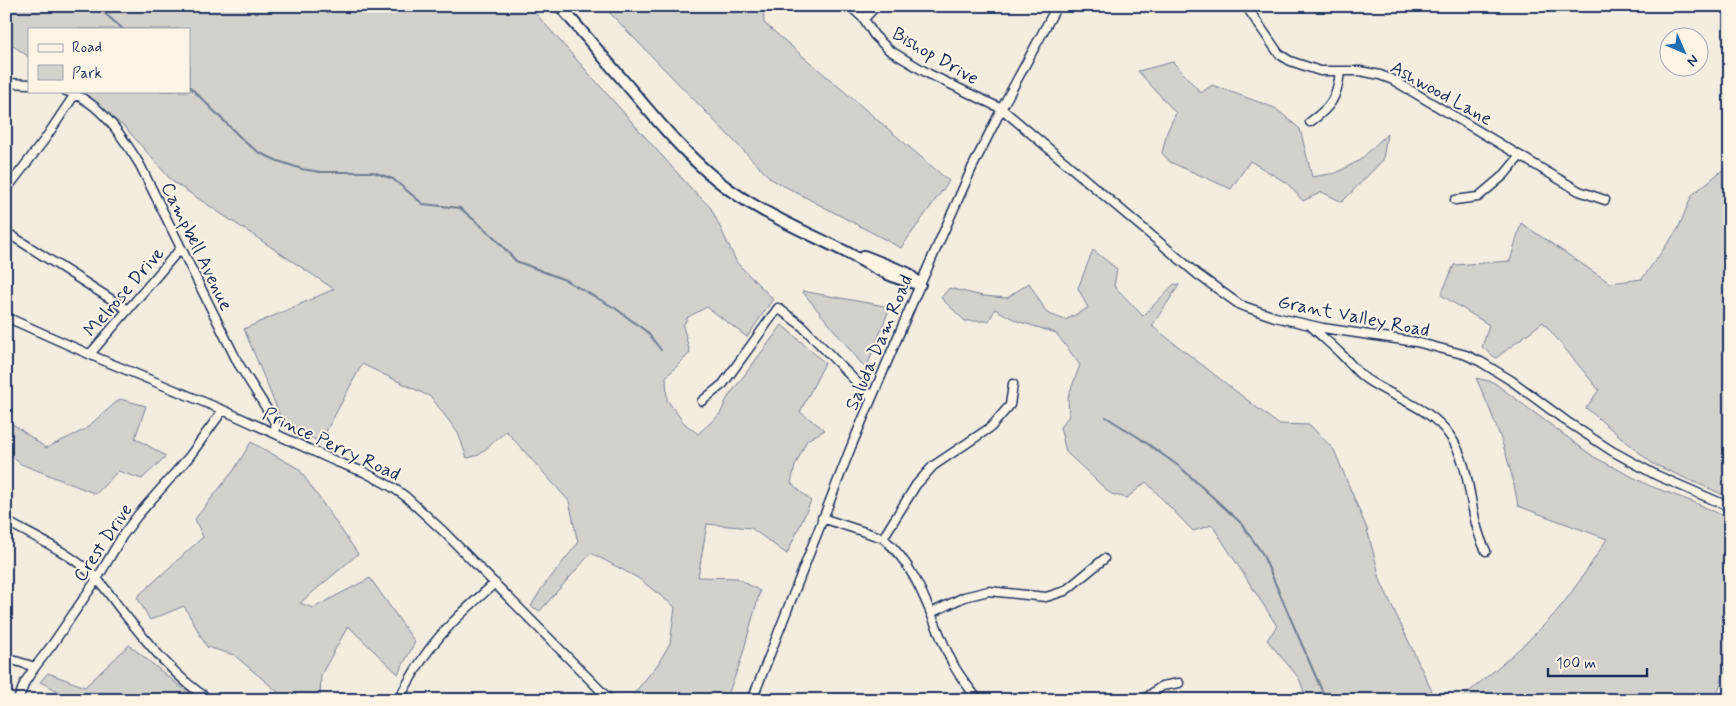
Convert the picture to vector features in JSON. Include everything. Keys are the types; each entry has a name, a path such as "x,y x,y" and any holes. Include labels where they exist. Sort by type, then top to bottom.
{"main road":[{"path":"560,6 658,123 702,167 730,190 812,237 843,251 864,256 906,273 920,284"}],"street":[{"name":"Bishop Drive","path":"850,6 864,19 874,35 889,50 929,74 1002,109"},
{"path":"864,19 876,6"},
{"name":"Saluda Dam Road","path":"752,700 822,518 871,397 920,284 972,168 1056,6"},
{"name":"Ashwood Lane","path":"1246,6 1279,54 1290,61 1320,71 1360,71 1393,80 1579,191 1605,200"},
{"path":"1310,122 1331,105 1338,90 1340,72"},
{"path":"6,83 28,84"},
{"name":"Campbell Avenue","path":"69,92 84,99 116,128 140,165 238,363 275,422 276,434"},
{"path":"6,190 50,132 75,94"},
{"name":"Grant Valley Road","path":"1002,109 1093,188 1230,300 1254,311 1310,325 1416,342 1466,355 1512,381 1573,426 1612,451 1656,475 1730,507"},
{"path":"1455,200 1478,197 1504,175 1520,156"},
{"path":"6,232 128,310"},
{"name":"Melrose Drive","path":"90,354 180,249"},
{"path":"702,401 723,384 778,308 802,325 871,397"},
{"name":"Prince Perry Road","path":"6,317 223,410 337,462 364,472 405,496 610,700"},
{"path":"1310,325 1344,356 1358,373 1437,420 1450,436 1460,453 1467,477 1476,528 1486,551"},
{"path":"882,538 916,485 933,466 991,426 1010,405 1012,384"},
{"name":"Crest Drive","path":"18,699 35,667 97,579 123,535 189,457 223,410"},
{"path":"822,518 882,538 890,544 908,567 931,613 952,663 978,700"},
{"path":"6,521 78,562 97,579 134,626 180,677 210,700"},
{"path":"931,613 964,597 990,591 1046,597 1065,591 1104,559"},
{"path":"398,700 418,665 442,633 494,583"},
{"path":"6,658 35,667"},
{"path":"1143,700 1162,686 1179,683"}],"green space":[{"path":"6,6 529,6 687,184 711,208 737,263 773,299 747,337 707,307 688,317 683,326 690,353 666,377 667,400 684,423 698,434 720,414 728,397 782,325 825,363 800,412 825,430 807,440 795,466 791,483 811,501 787,554 751,528 707,524 698,577 737,578 760,591 741,660 726,700 633,700 631,697 658,664 670,643 675,607 638,578 591,553 540,611 531,606 542,588 578,543 569,501 506,431 479,455 467,458 458,433 431,397 362,364 320,443 281,418 244,329 334,289 172,181 125,127 77,92 190,92 190,28 28,28 28,56 6,41"},
{"path":"603,6 763,6 764,23 949,181 901,248 771,179"},
{"path":"1173,62 1201,93 1212,85 1275,108 1300,129 1312,177 1336,173 1360,160 1387,134 1383,160 1342,202 1322,192 1303,201 1287,183 1250,161 1231,189 1170,162 1162,153 1167,132 1176,113 1138,71"},
{"path":"1730,164 1730,487 1724,495 1653,464 1586,408 1599,390 1543,322 1496,358 1482,347 1489,325 1441,295 1454,265 1510,261 1521,223 1610,283 1642,279 1678,229 1692,195"},
{"path":"1093,250 1117,269 1114,286 1143,316 1174,284 1179,285 1152,326 1278,424 1310,425 1334,450 1367,529 1381,582 1436,700 1307,700 1299,678 1267,640 1277,626 1212,525 1193,531 1146,482 1127,498 1111,494 1066,452 1060,427 1069,416 1068,397 1080,365 1056,333 1017,321 995,309 989,321 965,321 941,298 949,288 983,296 1007,298 1029,283 1047,313 1065,320 1088,308 1078,288"},
{"path":"802,291 890,307 866,369"},
{"path":"1476,378 1493,382 1594,457 1650,486 1696,503 1730,519 1730,657 1715,700 1459,700 1515,653 1554,614 1607,539 1518,506 1511,473 1501,441 1490,409"},
{"path":"120,399 146,406 135,438 166,456 142,479 118,471 96,494 21,464 6,452 6,419 46,448 84,430"},
{"path":"251,442 299,469 358,554 300,603 313,608 370,578 415,642 398,674 348,626 321,675 320,700 283,700 284,697 234,655 207,647 184,606 150,620 137,597 203,537 195,519 234,470"},
{"path":"129,645 197,700 68,700 60,692 40,682 48,673 85,687"}],"waterway":[{"path":"96,6 122,28"},
{"path":"190,87 246,143 260,153 302,169 320,172 373,172 393,179 423,204 460,208 493,236 516,261 565,280 615,308 647,332 661,350"},
{"path":"1106,417 1180,467 1241,523 1262,553 1326,700"}]}
